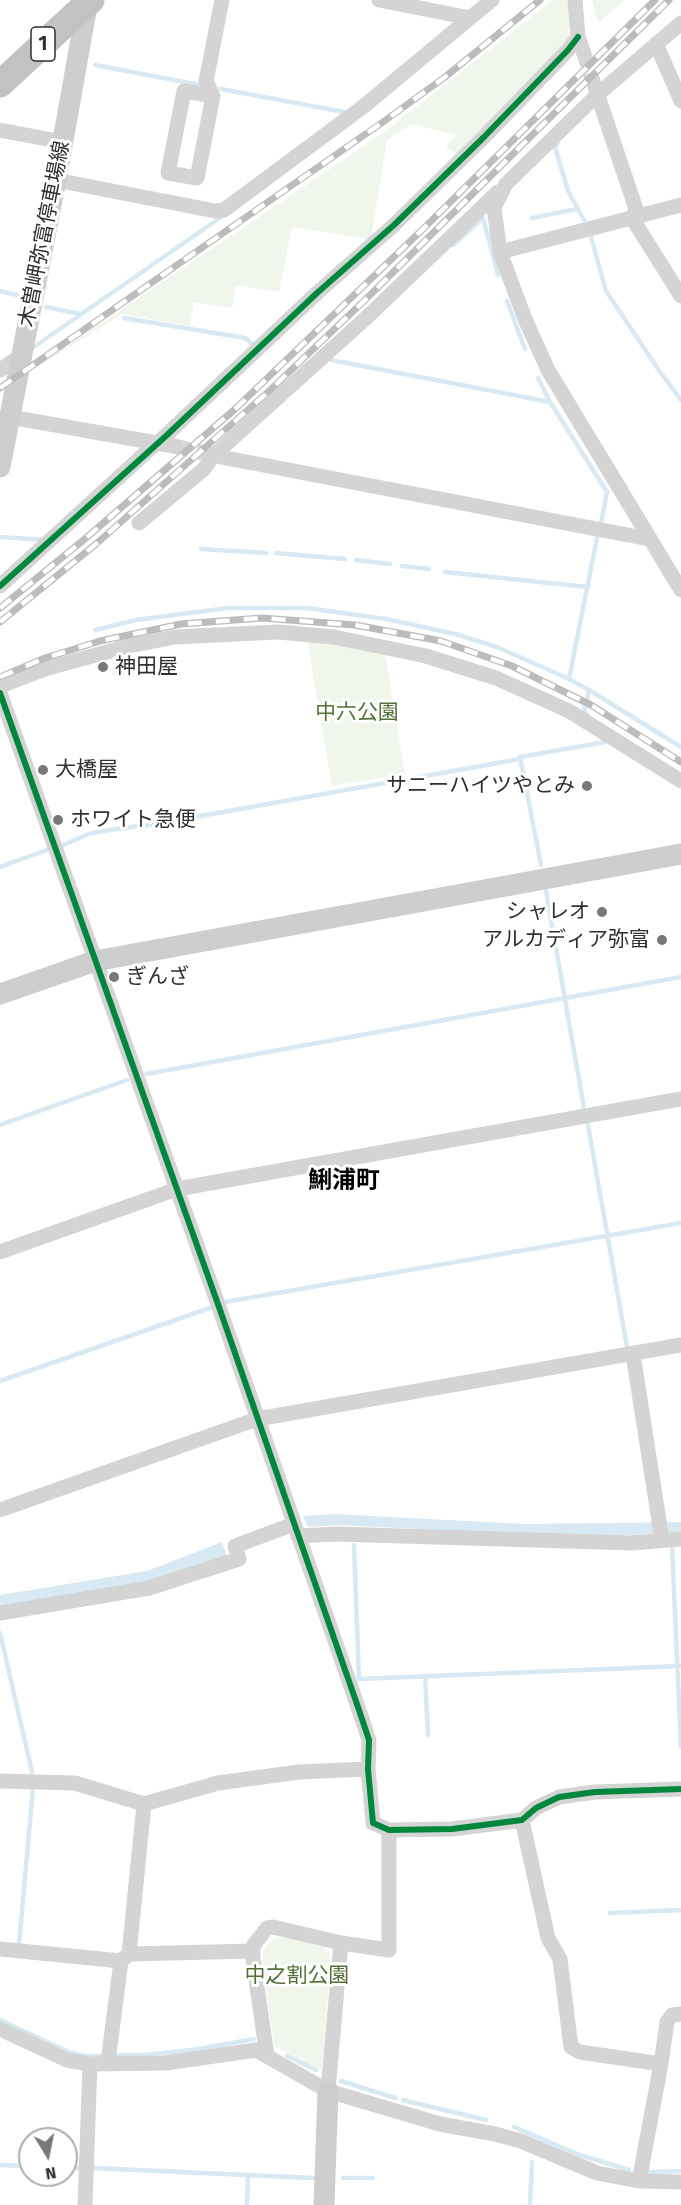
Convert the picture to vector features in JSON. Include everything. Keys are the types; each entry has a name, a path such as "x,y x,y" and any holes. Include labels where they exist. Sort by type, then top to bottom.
{"highway":[{"name":"1","path":"0,84 88,1"}],"street":[{"path":"213,96 184,91 168,173 197,178 213,96 207,81 222,0"},
{"path":"379,0 470,18"},
{"path":"56,180 224,210 364,106 492,0"},
{"path":"0,586 164,441 317,293 394,225 568,51 580,44 575,0"},
{"name":"木曽岬弥富停車場線","path":"0,467 88,1"},
{"path":"139,523 204,470 213,456 365,319 506,184 596,90 681,23"},
{"path":"656,44 681,101"},
{"path":"596,90 636,209 632,218"},
{"path":"0,130 63,142"},
{"path":"506,184 494,208 500,252 525,319 548,370 681,590"},
{"path":"500,252 681,205"},
{"path":"632,218 681,296"},
{"path":"0,369 21,356"},
{"path":"10,417 164,441"},
{"path":"221,457 650,539"},
{"path":"0,686 58,665 129,646 175,637 278,632 334,637 426,656 496,678 569,711 681,781"},
{"path":"0,693 369,1740 368,1769 373,1823 389,1830 452,1829 522,1820 536,1808 559,1797 595,1792 681,1789"},
{"path":"0,994 95,961 681,854"},
{"path":"0,1252 177,1190 681,1099"},
{"path":"0,1510 257,1419 681,1345"},
{"path":"633,1354 661,1532"},
{"path":"0,1613 149,1588 239,1559 235,1546 296,1530 336,1534 632,1543 661,1532 681,1539"},
{"path":"0,1781 75,1783 144,1804 218,1783 298,1772 368,1769"},
{"path":"108,2062 125,1957 144,1804"},
{"path":"522,1820 548,1938 560,1959 571,2047 580,2052 661,2064"},
{"path":"267,2056 253,1946 267,1928 273,1926 341,1943 389,1950 389,1830"},
{"path":"324,2205 328,2091 341,1943"},
{"path":"0,1949 125,1957 253,1950"},
{"path":"639,2181 667,2022 672,2015 681,2014"},
{"path":"0,2030 67,2060 90,2064 166,2063 256,2050 328,2091 440,2124 487,2132 521,2141 597,2173 639,2181 681,2182"},
{"path":"85,2205 90,2064"}],"green space":[{"path":"553,0 570,0 569,37 561,54 457,155 446,147 457,135 412,124 387,140 371,239 292,227 279,292 236,285 232,308 194,302 190,326 122,314 26,374 383,133"},
{"path":"592,0 625,0 598,23"},
{"name":"中六公園","path":"307,640 385,652 405,774 332,786"},
{"name":"中之割公園","path":"276,1937 323,1947 329,1953 331,1959 322,2071 274,2046 262,1961 264,1948"}],"water":[{"path":"334,1514 524,1524 681,1522 681,1533 579,1537 339,1525 308,1527 303,1516"},
{"path":"222,1542 227,1556 148,1583 0,1609 0,1595 147,1571"}],"waterway":[{"path":"95,65 200,85"},
{"path":"221,89 344,112"},
{"path":"558,143 555,147 568,191 584,220"},
{"path":"532,218 577,209"},
{"path":"34,347 224,215"},
{"path":"453,245 483,218 498,275"},
{"path":"591,237 606,291 681,400"},
{"path":"0,291 17,295"},
{"path":"507,301 525,349"},
{"path":"46,307 80,314"},
{"path":"124,318 245,338 254,345"},
{"path":"331,360 550,402"},
{"path":"538,378 550,402 607,492 601,523"},
{"path":"0,537 44,540"},
{"path":"587,714 584,712 589,690 569,679 597,538"},
{"path":"201,549 266,553"},
{"path":"276,553 345,559"},
{"path":"356,560 390,564"},
{"path":"402,566 429,569"},
{"path":"445,572 587,587"},
{"path":"95,630 136,620 228,608 307,608 386,619 455,634 497,647 569,679"},
{"path":"589,690 681,747"},
{"path":"541,865 520,757 605,742"},
{"path":"144,826 520,759"},
{"path":"61,846 91,833 137,826"},
{"path":"0,867 47,850"},
{"path":"546,891 584,1108"},
{"path":"146,1074 681,977"},
{"path":"0,1125 127,1080"},
{"path":"588,1125 627,1347"},
{"path":"225,1302 681,1223"},
{"path":"0,1381 210,1308"},
{"path":"354,1545 359,1679 681,1666"},
{"path":"672,1546 681,1747"},
{"path":"0,1633 33,1776"},
{"path":"425,1676 428,1735"},
{"path":"19,1945 33,1788"},
{"path":"610,1913 681,1910"},
{"path":"0,2020 69,2052 84,2056 102,2056"},
{"path":"118,2055 193,2050 254,2039"},
{"path":"287,2056 316,2070"},
{"path":"341,2081 395,2098"},
{"path":"403,2100 486,2120"},
{"path":"514,2127 580,2155 629,2170"},
{"path":"530,2205 532,2162"},
{"path":"0,2165 18,2166"},
{"path":"93,2168 313,2178"},
{"path":"650,2172 681,2171"},
{"path":"247,2205 248,2175"},
{"path":"343,2178 373,2178"}],"tunnel":[{"path":"583,51 594,84"},
{"path":"174,446 221,457"}],"railway":[{"path":"0,388 383,122 445,77 540,0"},
{"path":"0,608 86,538 234,410 423,229 655,0"},
{"path":"0,622 96,544 268,392 365,300 669,0"},
{"path":"0,677 45,658 100,641 181,624 262,618 355,625 441,641 512,666 591,705 681,762"}],"cycle path":[{"path":"0,586 167,435 317,293 394,225 484,137 578,37"},
{"path":"0,693 219,1307 369,1740 368,1769 373,1823 389,1830 452,1829 522,1820 536,1808 559,1797 595,1792 681,1789"}],"place":[{"name":"神田屋","path":"103,667"},
{"name":"大橋屋","path":"43,770"},
{"name":"サニーハイツやとみ","path":"587,786"},
{"name":"ホワイト急便","path":"58,820"},
{"name":"シャレオ","path":"602,912"},
{"name":"アルカディア弥富","path":"662,940"},
{"name":"ぎんざ","path":"114,977"}],"district":[{"name":"鯏浦町","path":"344,1181"}]}
